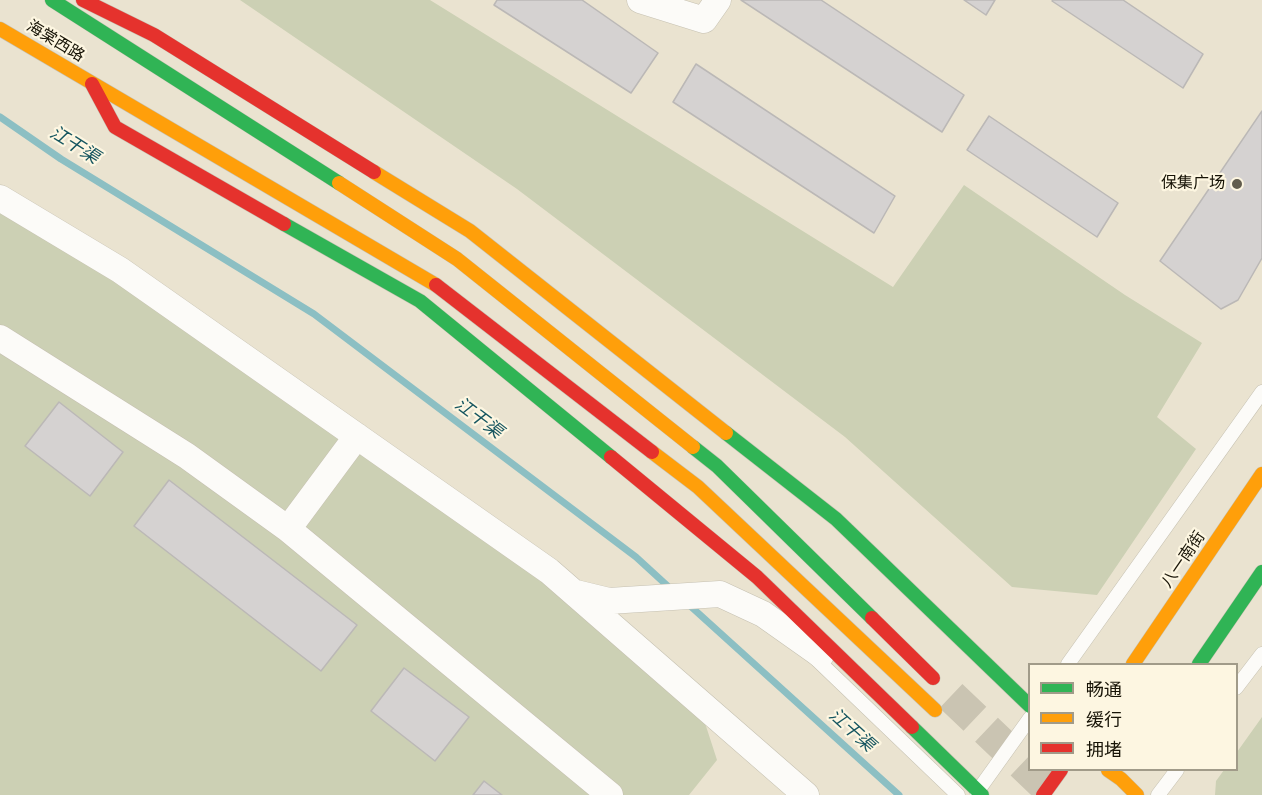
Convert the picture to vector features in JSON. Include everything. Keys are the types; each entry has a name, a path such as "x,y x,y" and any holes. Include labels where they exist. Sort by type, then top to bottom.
{"main road":[{"path":"52,0 457,259 717,466 943,687"},
{"path":"83,0 154,35 470,231 836,519 1028,705"},
{"name":"海棠西路","path":"0,29 430,280 698,487 935,710"},
{"path":"92,84 115,127 420,301 757,577 978,794"},
{"name":"八一南街","path":"1134,663 1262,474"},
{"path":"1200,663 1262,572"},
{"path":"1043,795 1060,771"},
{"path":"1121,779 1137,795"}],"street":[{"path":"640,0 704,20 718,0"},
{"path":"0,198 120,270 549,571 806,795"},
{"path":"0,338 187,456 288,529 610,795"},
{"path":"288,529 357,436"},
{"path":"573,592 609,601 720,594 763,614 880,696"}],"lane":[{"path":"1069,663 1262,392"},
{"path":"787,631 958,795"},
{"path":"1238,685 1262,654"},
{"path":"978,794 1028,719"},
{"path":"1158,795 1176,771"}],"green space":[{"path":"240,0 430,0 893,287 964,185 1125,295 1202,343 1157,417 1196,449 1097,595 1012,587 845,437 517,189"},
{"path":"0,212 115,279 556,592 705,723 717,760 689,795 0,795"},
{"path":"1262,717 1262,795 1215,795 1216,781 1223,771 1238,771 1238,751"}],"building":[{"path":"497,0 582,0 658,53 631,93 494,5"},
{"path":"741,0 821,0 964,95 942,132"},
{"path":"964,0 995,0 986,15"},
{"path":"1053,0 1123,0 1203,54 1183,88"},
{"path":"696,64 895,196 874,233 673,102"},
{"name":"保集广场","path":"1262,111 1262,258 1238,300 1221,309 1160,261"},
{"path":"989,116 1118,203 1097,237 967,150"},
{"path":"59,402 123,452 90,496 25,446"},
{"path":"169,480 357,625 321,671 134,526"},
{"path":"404,668 469,717 435,761 371,711"},
{"path":"484,781 502,795 473,795"}],"waterway":[{"name":"江干渠","path":"0,117 61,159 314,314 636,557 672,590"},
{"name":"江干渠","path":"687,603 899,795"}],"tunnel":[{"path":"951,696 1028,769"},
{"path":"1030,771 1055,795"}],"traffic: fast":[{"path":"52,0 339,183"},
{"path":"284,224 420,301 611,457"},
{"path":"726,433 836,519 1028,704"},
{"path":"693,447 717,466 872,618"},
{"path":"1200,663 1262,572"},
{"path":"912,727 982,795"}],"traffic: slow":[{"path":"0,29 436,285"},
{"path":"374,172 470,231 726,433"},
{"path":"339,183 457,259 693,447"},
{"path":"652,452 698,487 935,710"},
{"path":"1134,663 1262,474"},
{"path":"1109,771 1137,795"}],"traffic: jam":[{"path":"83,0 154,35 374,172"},
{"path":"92,84 115,127 284,224"},
{"path":"436,285 652,452"},
{"path":"611,457 757,577 912,727"},
{"path":"872,618 933,678"},
{"path":"1043,795 1060,771"}],"place":[{"name":"保集广场","path":"1237,184"}]}
